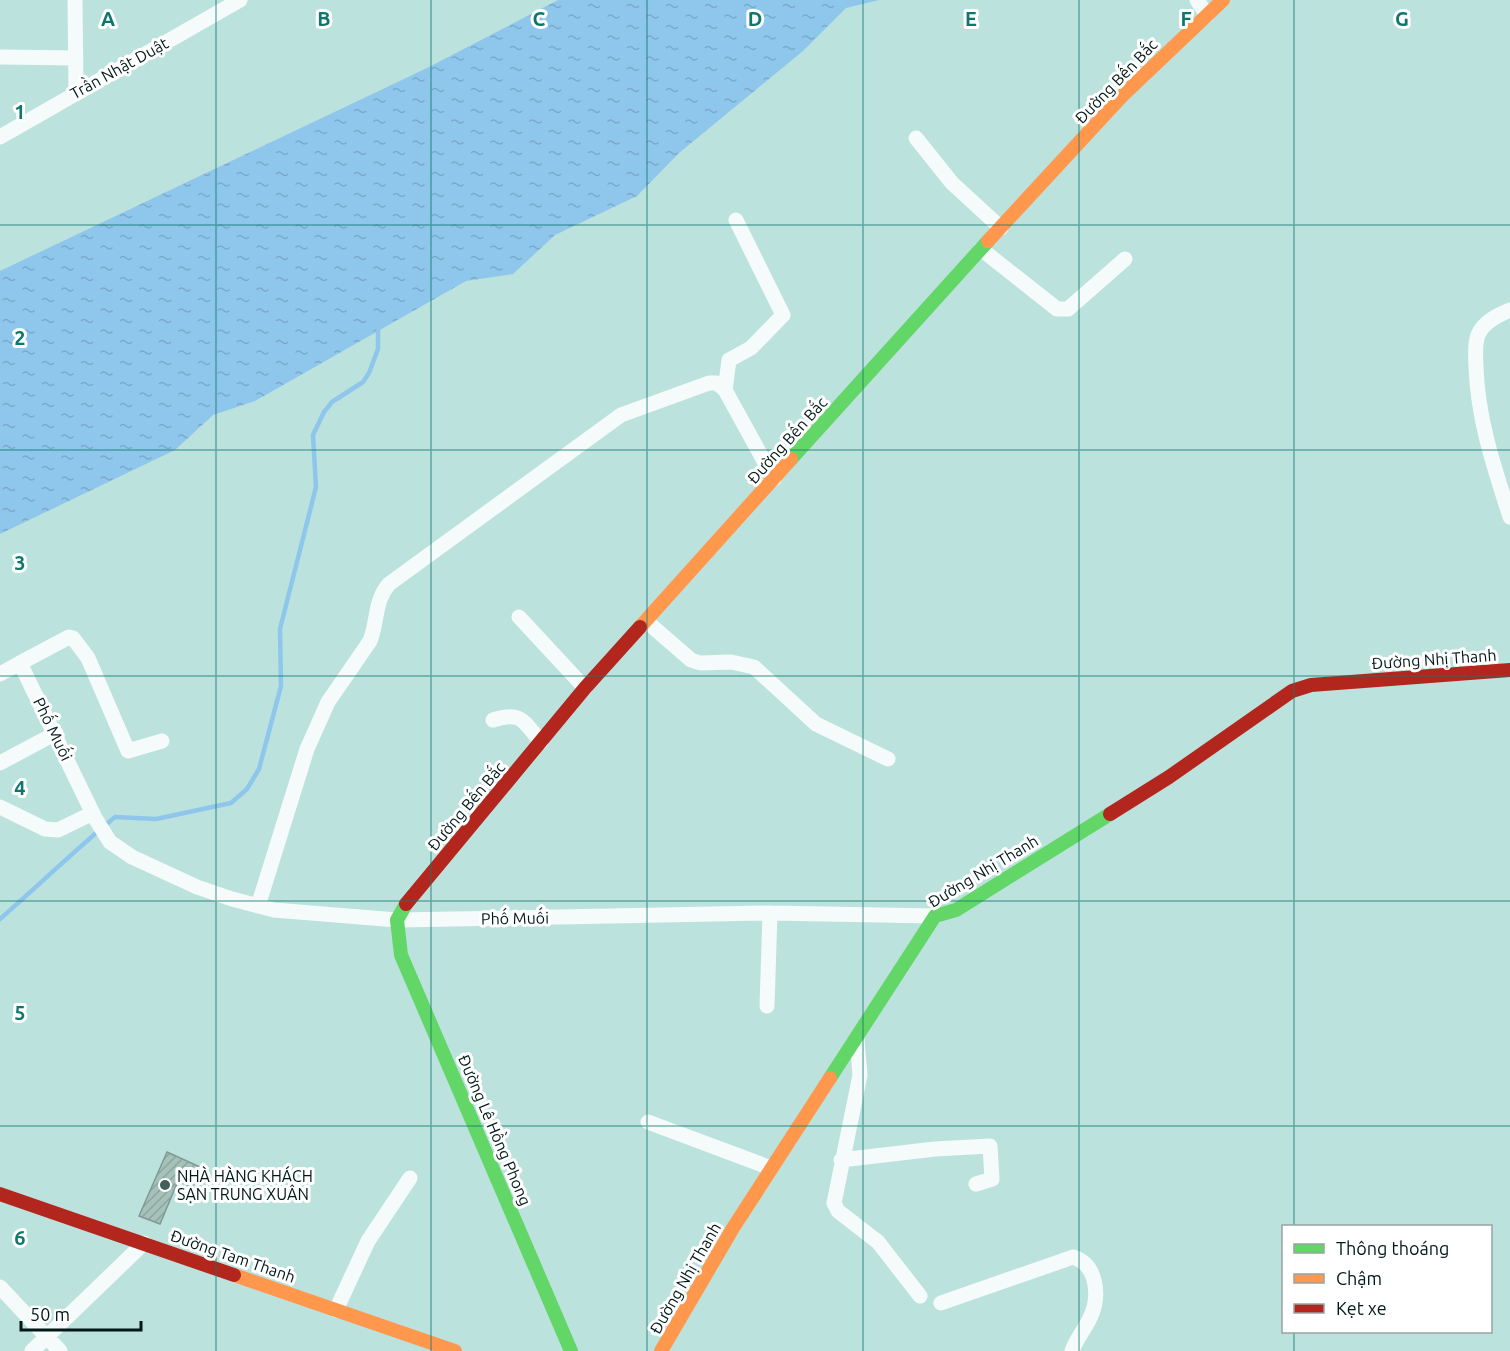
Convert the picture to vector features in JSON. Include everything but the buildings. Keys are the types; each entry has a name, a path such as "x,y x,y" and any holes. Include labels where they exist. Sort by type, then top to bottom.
{"main road":[{"name":"Đường Bến Bắc","path":"397,920 409,900 585,688 645,621 1121,97 1223,0"},
{"name":"Đường Nhị Thanh","path":"661,1351 771,1168 857,1040 935,916 956,910 1168,777 1292,691 1311,685 1510,670"},
{"name":"Đường Lê Hồng Phong","path":"397,920 401,955 571,1351"},
{"name":"Đường Tam Thanh","path":"0,1194 455,1351"}],"street":[{"path":"75,0 76,92"},
{"name":"Trần Nhật Duật","path":"0,137 240,0"},
{"path":"1197,0 1207,15"},
{"path":"0,57 76,58"},
{"path":"916,138 952,183 1001,228"},
{"path":"725,390 729,360 751,348 783,315 736,220"},
{"path":"981,249 1057,309 1063,310 1068,309 1125,258"},
{"path":"1510,310 1485,324 1478,334 1476,348 1477,390 1486,442 1510,517"},
{"path":"258,906 307,749 328,702 370,641 374,632 378,599 388,584 621,415 709,383 717,383 725,390 774,479"},
{"path":"519,617 585,688"},
{"path":"645,621 691,660 700,663 731,662 754,668 816,724 888,759"},
{"path":"0,674 69,637 73,638 88,658 128,751 162,741"},
{"name":"Phố Muối","path":"20,663 94,815 110,842 132,858 197,887 258,906 274,910 397,920 770,913 935,916"},
{"path":"493,720 510,714 517,716 541,742"},
{"path":"0,763 56,733"},
{"path":"0,807 45,829 58,830 94,815"},
{"path":"767,1006 770,913"},
{"path":"857,1040 860,1075 833,1196 838,1211 872,1235 920,1296"},
{"path":"648,1122 771,1168"},
{"path":"842,1160 935,1149 990,1146 992,1179 976,1184"},
{"path":"336,1310 368,1241 410,1179"},
{"path":"32,1351 144,1243"},
{"path":"941,1304 1073,1257 1080,1259 1087,1264 1096,1288 1091,1316 1072,1351"},
{"path":"0,1287 60,1351"}],"water":[{"path":"558,0 879,0 846,8 803,51 679,153 637,196 555,235 513,274 466,281 255,401 213,415 175,450 0,534 0,271 427,68"}],"waterway":[{"path":"0,919 115,817 156,819 231,803 247,789 259,769 281,686 280,629 316,487 313,435 324,412 332,402 363,382 369,373 378,349 378,326"}],"traffic: fast":[{"path":"791,459 988,241"},
{"path":"830,1078 935,916 956,910 1110,814"},
{"path":"406,904 397,920 401,955 571,1351"}],"traffic: slow":[{"path":"988,241 1121,97 1223,0"},
{"path":"640,627 791,459"},
{"path":"661,1351 733,1228 830,1078"},
{"path":"234,1275 455,1351"}],"traffic: jam":[{"path":"406,904 585,688 640,627"},
{"path":"1110,814 1169,777 1292,691 1311,685 1510,670"},
{"path":"0,1194 234,1275"}],"place":[{"name":"NHÀ HÀNG KHÁCH SẠN TRUNG XUÂN","path":"165,1185"}]}
